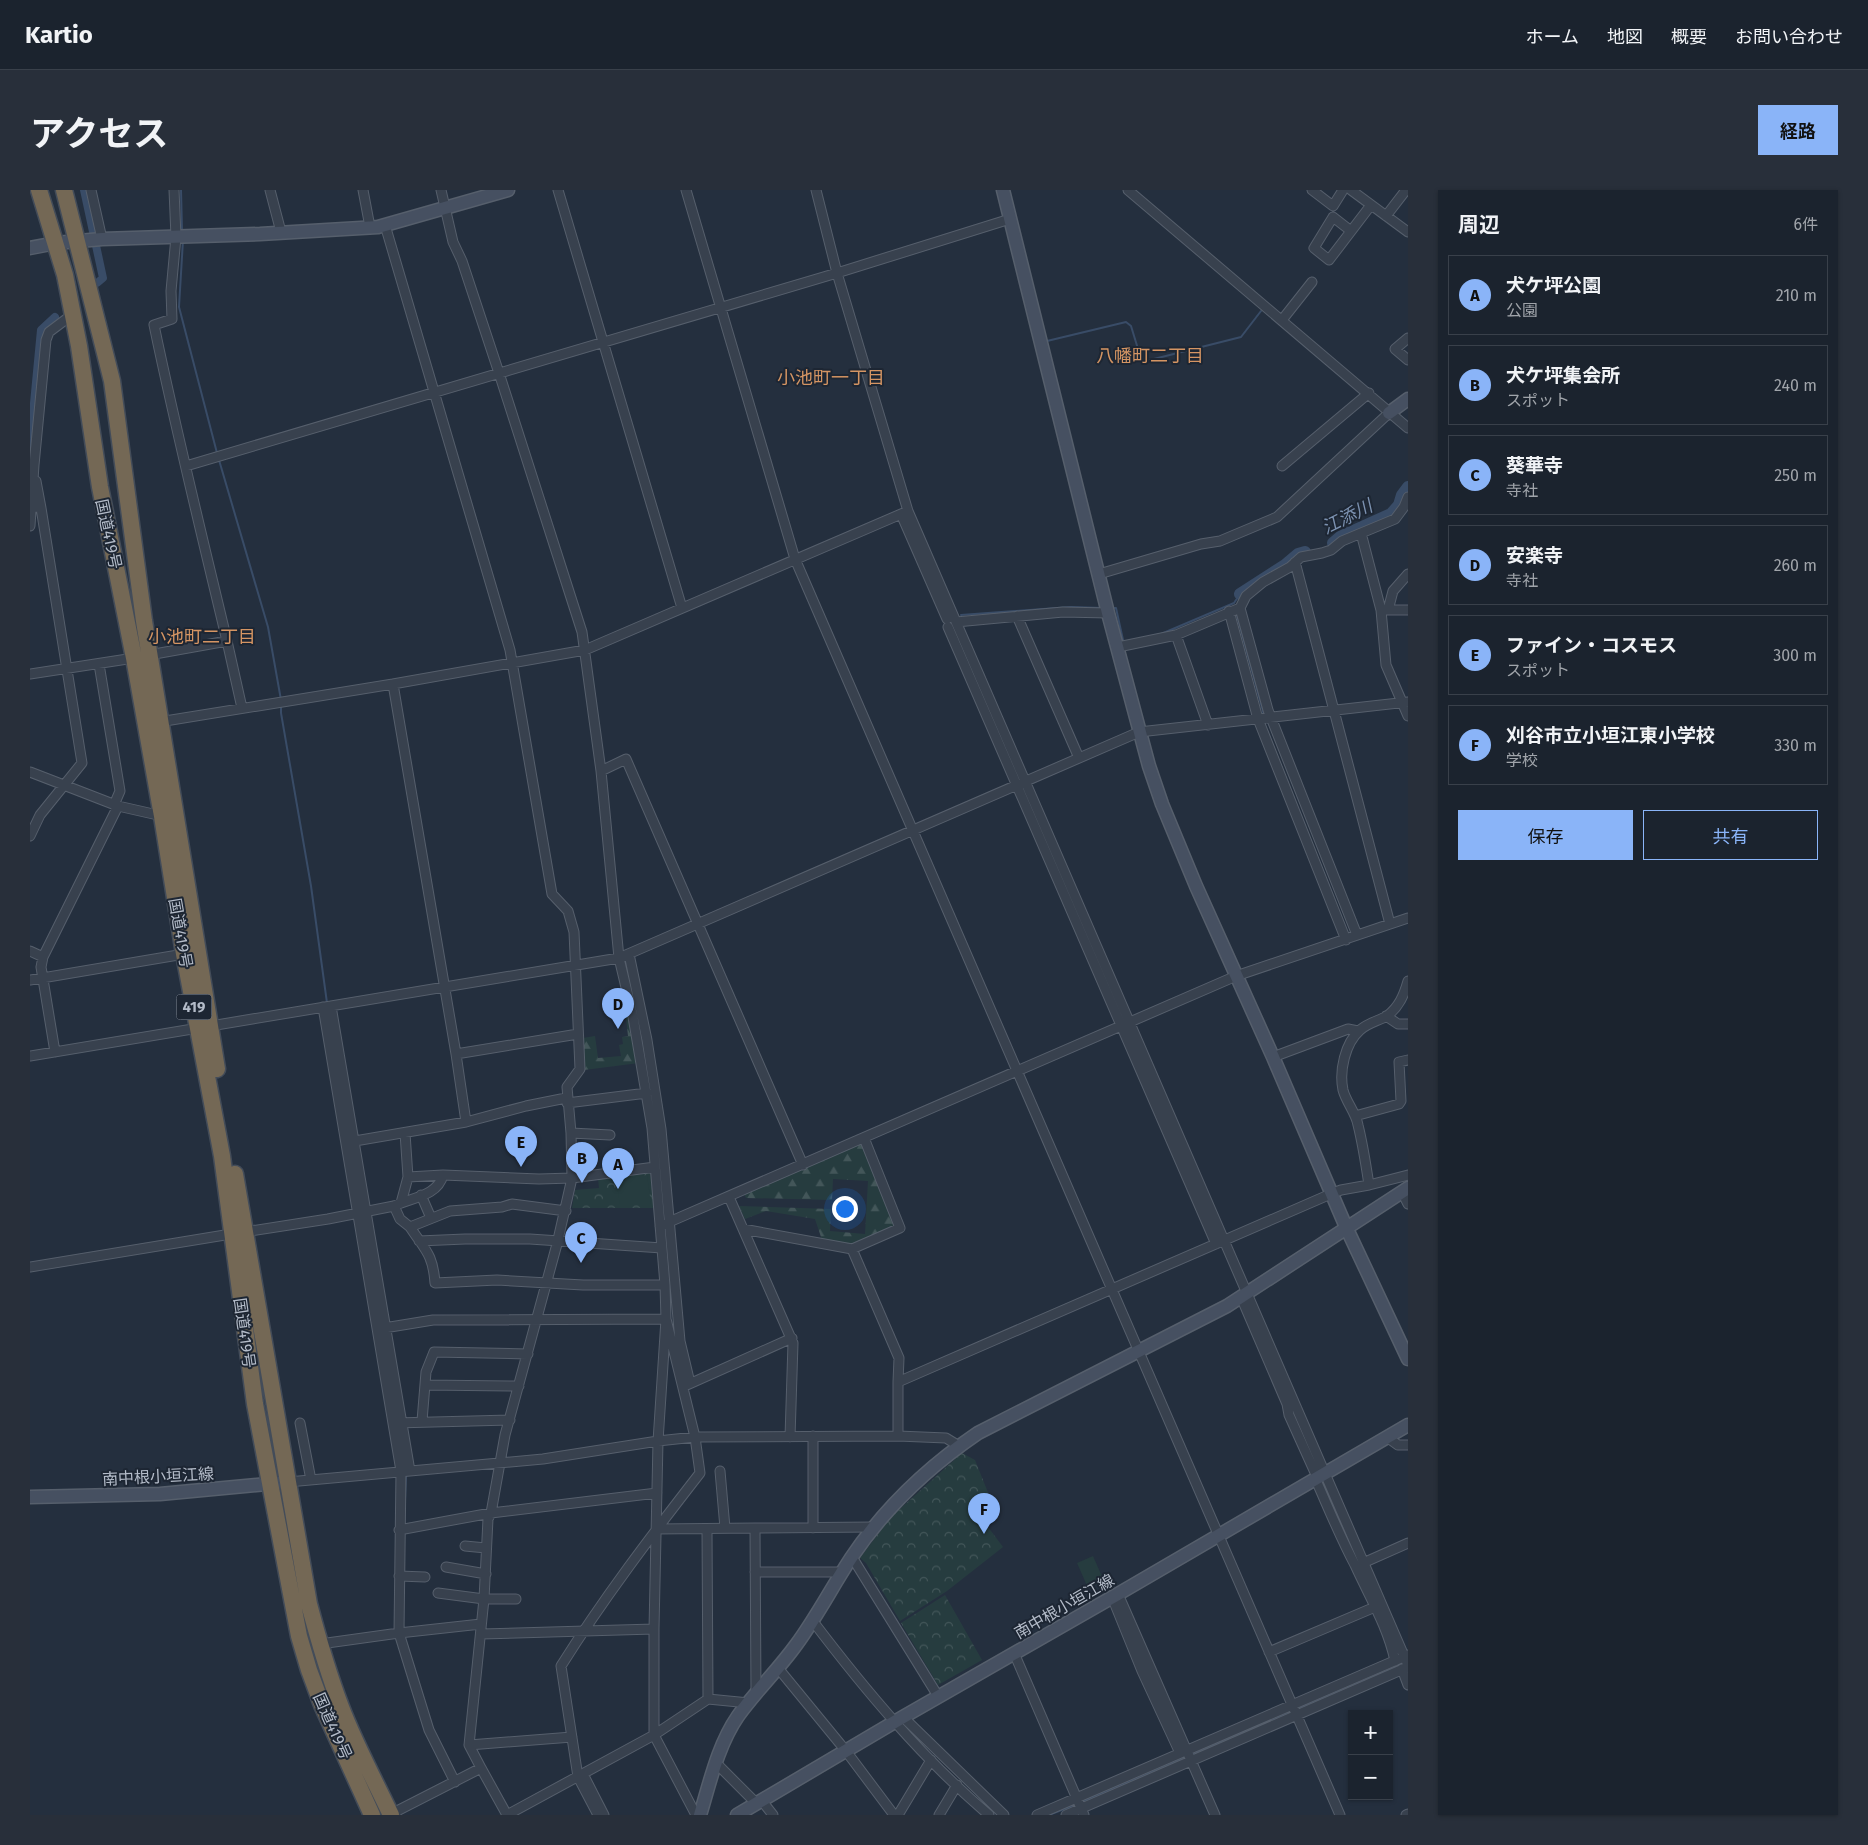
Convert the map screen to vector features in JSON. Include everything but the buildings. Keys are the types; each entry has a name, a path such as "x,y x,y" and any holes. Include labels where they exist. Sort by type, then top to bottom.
{"highway":[{"name":"国道419号","path":"39,190 65,275 73,314 100,486 159,722 238,1233 276,1418 309,1604 341,1706 368,1768 398,1811"},
{"name":"国道419号","path":"64,190 82,242 112,382 142,657 162,816 184,954 205,1027"},
{"name":"国道419号","path":"238,1233 255,1404 299,1636 322,1705 372,1815"}],"street":[{"path":"91,190 102,239"},
{"path":"174,190 181,237 171,292 172,319 154,325 171,407 242,708"},
{"path":"270,190 281,232"},
{"path":"363,190 370,227"},
{"path":"441,190 453,242 462,261 582,632 601,771 619,958 633,1017 652,1128 665,1285 666,1319 658,1441 654,1735 698,1815"},
{"path":"30,248 102,239 260,234 370,227 385,225 445,209 508,190"},
{"path":"558,190 682,608"},
{"path":"686,190 795,560 1340,1815"},
{"path":"816,190 837,273 904,513 1244,1295 1319,1476 1339,1533 1375,1607 1392,1649 1403,1661"},
{"path":"1003,190 1107,609 1139,732 1162,804 1346,1227 1408,1359"},
{"path":"1128,190 1408,428"},
{"path":"1312,190 1333,206 1343,190"},
{"path":"1351,190 1408,232"},
{"path":"1386,216 1406,190"},
{"path":"1351,231 1333,218 1314,248 1329,260 1371,205"},
{"path":"186,466 837,273 1010,219"},
{"path":"385,225 513,662 552,894 568,912 574,932 576,965 580,1069 567,1087 572,1178 566,1211 498,1463 491,1513 488,1519 482,1624 469,1745 507,1815 654,1735 708,1699 753,1698"},
{"path":"1282,320 1312,282"},
{"path":"30,526 46,340 49,332 73,314"},
{"path":"1408,338 1395,349 1408,360"},
{"path":"1282,466 1368,393"},
{"path":"1099,574 1200,544 1220,541 1277,517 1389,413 1408,399"},
{"path":"30,836 40,815 82,763 41,508 36,479 33,477"},
{"path":"1356,936 1268,710 1240,608 1246,596 1263,582 1301,557 1331,550 1342,541 1395,519 1404,508 1408,496"},
{"path":"32,506 41,508"},
{"path":"159,722 393,684 584,650 904,513"},
{"path":"1361,533 1385,610 1386,665 1405,702 1408,716"},
{"path":"1296,562 1390,924"},
{"path":"1385,610 1393,591 1408,574"},
{"path":"1118,647 1176,634 1240,608"},
{"path":"952,624 1017,616 1107,609"},
{"path":"1385,610 1408,610"},
{"path":"1229,611 1259,718 1346,940"},
{"path":"1017,616 1079,758"},
{"path":"1176,634 1208,725"},
{"path":"30,674 142,657 226,641"},
{"path":"55,1052 40,967 116,806 120,792 100,664"},
{"path":"393,684 466,1122"},
{"path":"30,1056 619,958 1139,732 1405,702"},
{"path":"601,771 626,759 804,1165"},
{"path":"30,772 116,806 162,816"},
{"path":"660,1226 1236,976 1408,918"},
{"path":"30,951 44,957"},
{"path":"30,980 184,954"},
{"path":"598,1815 580,1776 561,1666 582,1632 656,1529 700,1473 680,1341 670,1222 655,1091 647,1040 629,954"},
{"path":"1369,1185 1358,1122 1343,1091 1342,1072 1346,1052 1358,1031 1369,1023 1386,1016 1402,999 1408,981"},
{"path":"327,1007 406,1471 400,1633 429,1730 455,1782"},
{"path":"1386,1016 1398,1024 1408,1024"},
{"path":"1273,1057 1348,1029 1358,1031"},
{"path":"456,1054 578,1034"},
{"path":"1355,1116 1399,1104 1401,1101 1399,1062 1408,1060"},
{"path":"350,1142 466,1122 526,1106 567,1100 647,1093"},
{"path":"405,1132 408,1177 397,1204 400,1219 410,1227 434,1264 434,1283 497,1280 546,1284 665,1285"},
{"path":"571,1133 610,1135"},
{"path":"743,1229 852,1249 900,1228 864,1138"},
{"path":"408,1177 443,1175 539,1179 572,1178 655,1167"},
{"path":"898,1382 1332,1193 1408,1174"},
{"path":"30,1267 362,1212 397,1204 434,1190 440,1184 443,1175"},
{"path":"698,1815 729,1732 753,1698 796,1645 873,1527 882,1515 904,1494 959,1446 978,1433 1192,1325 1244,1295 1405,1190 1408,1204"},
{"path":"421,1195 431,1218"},
{"path":"729,1197 792,1338 790,1437"},
{"path":"410,1227 450,1211 502,1207 512,1204 566,1211"},
{"path":"420,1241 494,1238 662,1248"},
{"path":"852,1249 899,1358 898,1436"},
{"path":"666,1319 686,1385"},
{"path":"382,1329 433,1320 666,1319"},
{"path":"686,1385 792,1338"},
{"path":"422,1422 426,1372 434,1352 528,1354"},
{"path":"425,1386 519,1386"},
{"path":"397,1423 510,1420"},
{"path":"300,1423 311,1480"},
{"name":"南中根小垣江線","path":"737,1815 898,1719 1115,1596 1408,1425"},
{"path":"813,1436 813,1528"},
{"path":"288,1482 543,1459 695,1437 898,1436 946,1438 959,1446"},
{"path":"1387,1437 1398,1445 1408,1445"},
{"path":"720,1471 725,1528"},
{"path":"1319,1476 1363,1563 1403,1661 1408,1685"},
{"name":"南中根小垣江線","path":"30,1497 160,1494 288,1482"},
{"path":"403,1529 491,1513 657,1493"},
{"path":"656,1529 873,1527"},
{"path":"753,1698 755,1528"},
{"path":"707,1530 708,1699"},
{"path":"1363,1563 1408,1544"},
{"path":"465,1546 486,1548"},
{"path":"852,1557 938,1696"},
{"path":"446,1567 486,1574"},
{"path":"755,1572 842,1572"},
{"path":"402,1576 425,1577"},
{"path":"438,1593 484,1599 516,1599"},
{"path":"1115,1596 1215,1815"},
{"path":"1269,1652 1375,1607"},
{"path":"812,1620 855,1676 898,1719 1004,1815"},
{"path":"320,1644 482,1624"},
{"path":"481,1634 654,1629"},
{"path":"1014,1653 1077,1809"},
{"path":"1036,1815 1077,1809 1187,1756 1403,1661"},
{"path":"778,1668 846,1751 894,1815"},
{"path":"898,1719 931,1760 984,1813"},
{"path":"469,1745 572,1737"},
{"path":"1187,1756 1208,1815"},
{"path":"898,1815 931,1760"},
{"path":"716,1763 773,1815"},
{"path":"398,1811 481,1768"},
{"path":"580,1776 604,1815"},
{"path":"940,1815 957,1785"}],"green space":[{"path":"625,1002 639,1063 584,1070 583,1038 595,1036 598,1058 621,1056 619,1045 623,1044 622,1037 628,1036 626,1018 617,1019 615,1004"},
{"path":"861,1143 896,1225 851,1245 822,1240 815,1219 766,1211 745,1219 739,1206 831,1209 830,1231 865,1234 868,1181 833,1179 832,1200 746,1198 744,1194"},
{"path":"650,1171 654,1208 572,1208 575,1190 599,1188 598,1178"},
{"path":"647,1175 651,1204 620,1204 616,1180"},
{"path":"962,1453 975,1460 989,1495 973,1507 1003,1547 947,1591 900,1621 866,1563 860,1558 891,1517"},
{"path":"1093,1556 1104,1581 1088,1588 1077,1563"},
{"path":"945,1595 982,1660 938,1685 901,1623"}],"waterway":[{"path":"84,190 103,278 97,283"},
{"path":"181,190 182,230"},
{"path":"183,240 179,307 217,453"},
{"path":"1047,341 1126,322 1131,326 1142,362 1241,337 1261,311"},
{"path":"30,445 41,330 55,317"},
{"path":"219,460 268,627 281,700"},
{"name":"江添川","path":"1333,543 1340,537 1391,514 1399,505 1402,495 1408,487"},
{"name":"江添川","path":"1240,594 1285,565 1298,554 1305,552"},
{"path":"1161,634 1234,603 1240,594"},
{"path":"961,615 1071,607 1102,608"},
{"path":"1111,608 1116,608 1125,642"},
{"path":"1237,615 1264,715"},
{"path":"281,704 311,886 327,1003"},
{"path":"405,1501 406,1475"},
{"path":"1297,1709 1398,1666 1400,1662"},
{"path":"1191,1755 1292,1711"},
{"path":"1081,1802 1187,1757"},
{"path":"1049,1815 1077,1804"}],"place":[{"name":"安楽寺","path":"618,1029"},
{"name":"ファイン・コスモス","path":"521,1167"},
{"name":"犬ケ坪集会所","path":"582,1183"},
{"name":"犬ケ坪公園","path":"618,1189"},
{"name":"葵華寺","path":"581,1263"},
{"name":"刈谷市立小垣江東小学校","path":"984,1534"}],"district":[{"name":"八幡町二丁目","path":"1150,356"},
{"name":"小池町一丁目","path":"831,378"},
{"name":"小池町二丁目","path":"202,637"}]}
